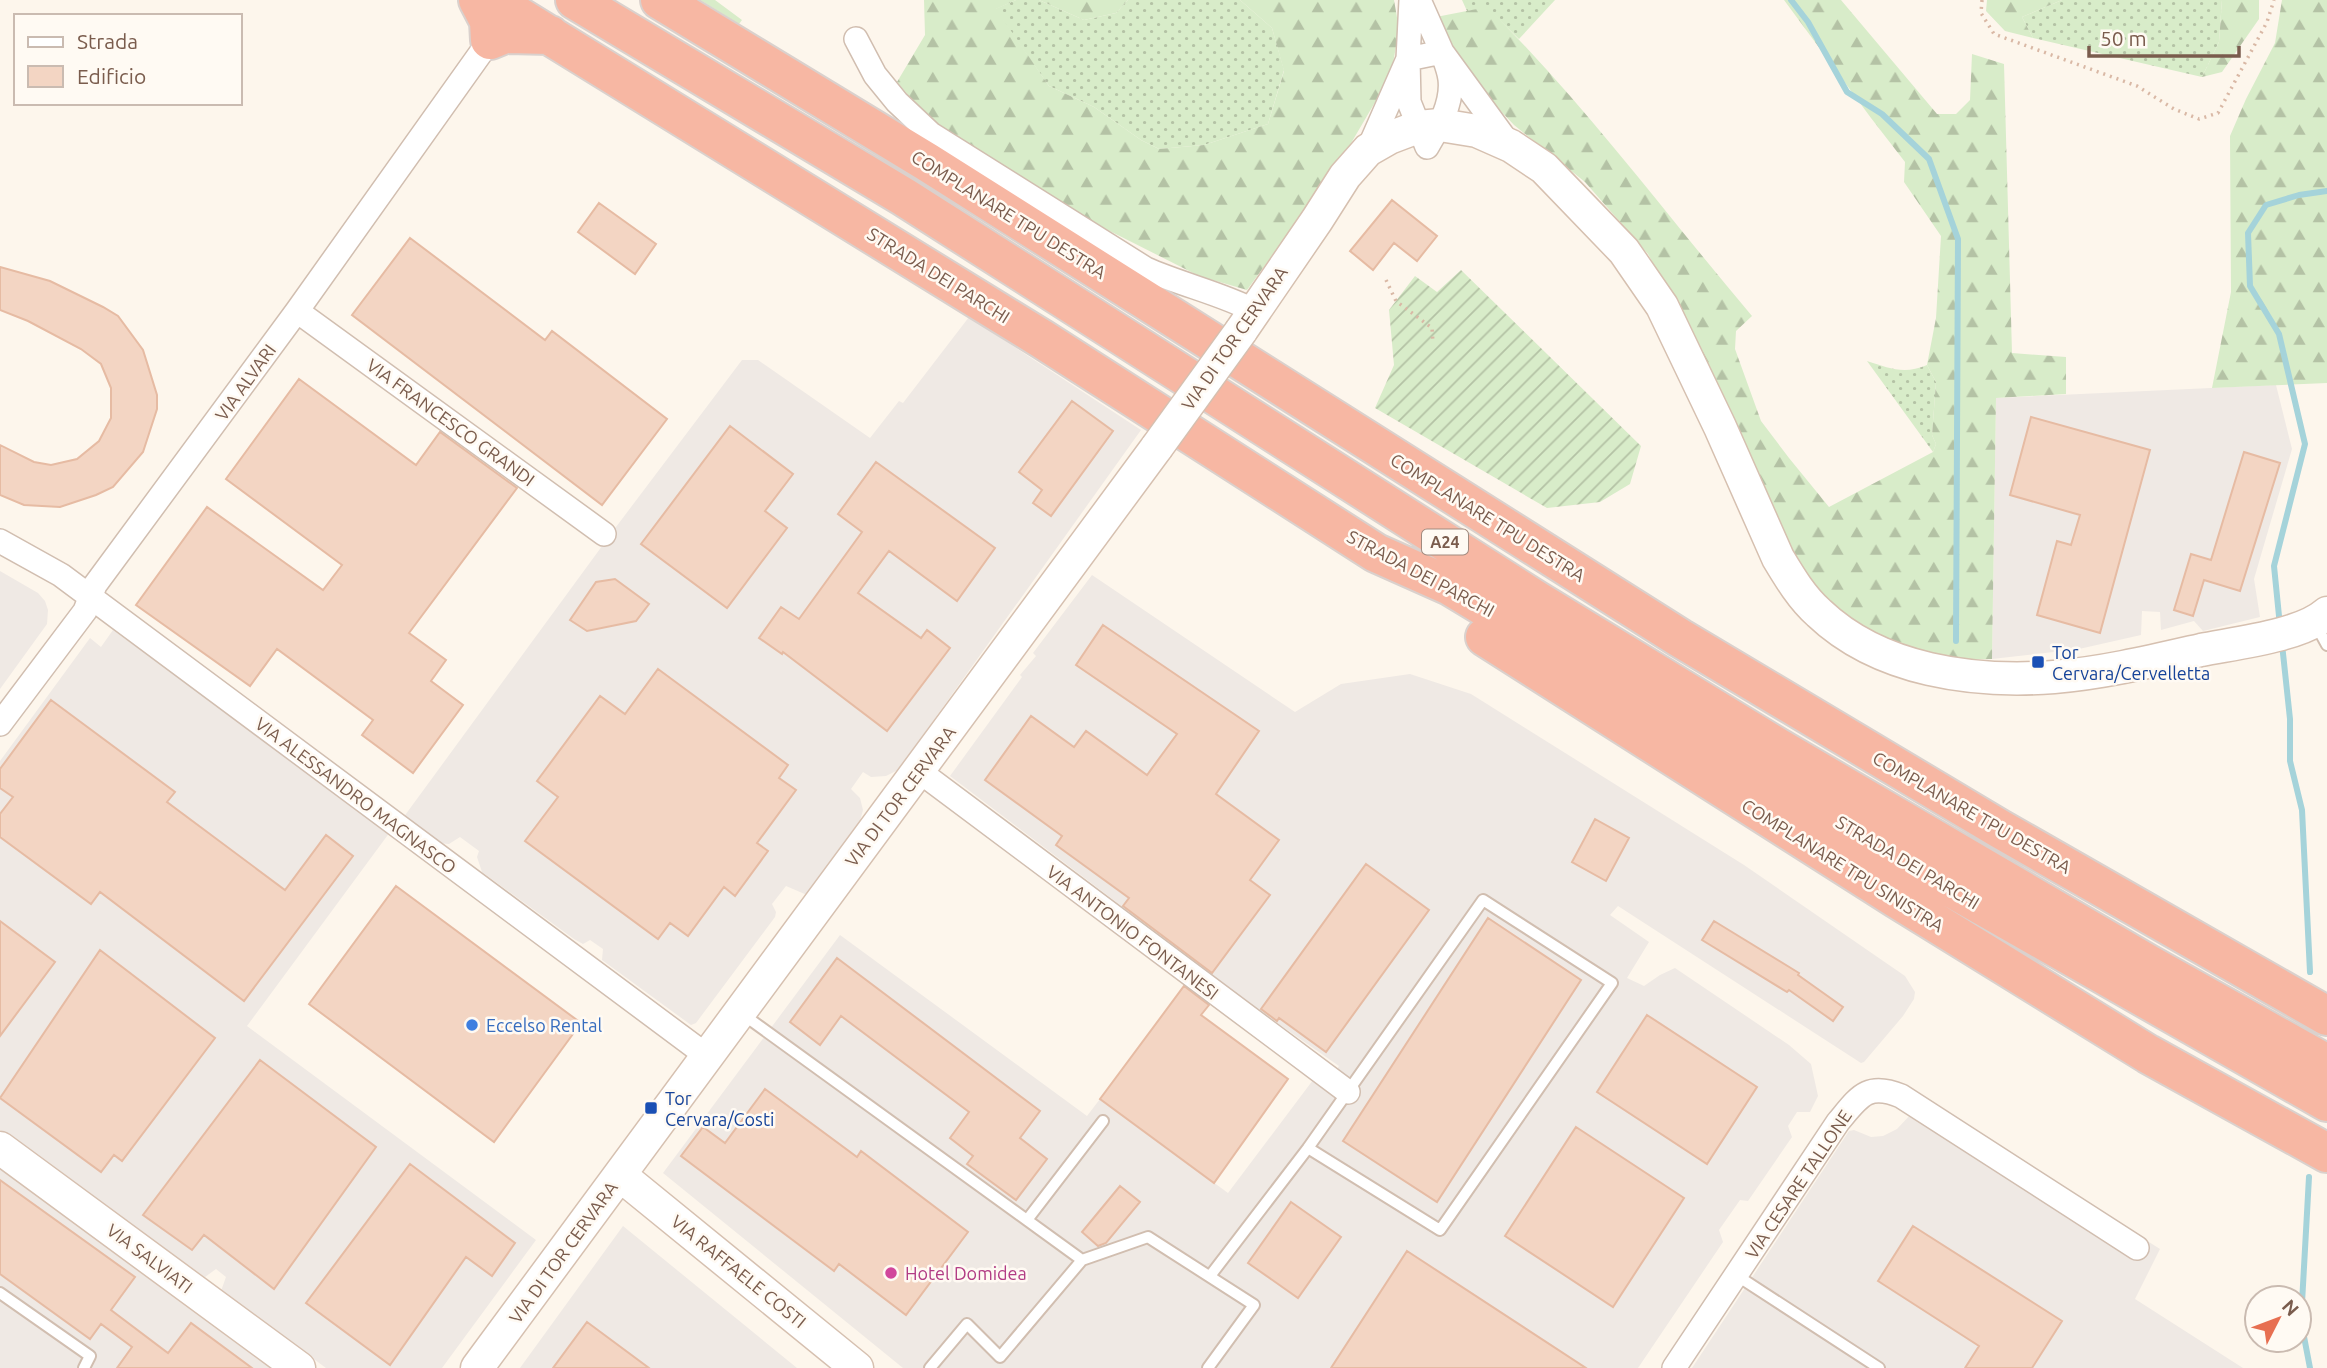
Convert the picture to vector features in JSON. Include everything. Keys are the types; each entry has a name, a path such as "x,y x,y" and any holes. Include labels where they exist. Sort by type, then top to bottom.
{"highway":[{"path":"478,0 489,21 489,40 505,34 550,35"},
{"name":"STRADA DEI PARCHI","path":"492,0 1031,332 1376,552 1450,586 1918,869 2327,1102"},
{"name":"STRADA DEI PARCHI","path":"575,0 904,197 1513,585 1766,740 2148,964 2327,1064"},
{"name":"COMPLANARE TPU DESTRA","path":"660,0 927,162 1680,638 2000,830 2327,1016"},
{"name":"COMPLANARE TPU SINISTRA","path":"1376,552 1437,607 1897,899 2201,1086 2327,1153"},
{"path":"2162,923 2244,951 2327,998"},
{"path":"2148,1054 2193,1100 2327,1175"}],"street":[{"path":"1410,0 1409,102 1428,133 1448,103 1450,80 1442,52 1419,0"},
{"path":"856,39 875,75 897,102 949,147 1146,269 1171,281 1227,297 1248,321"},
{"name":"VIA ALVARI","path":"0,724 85,611 95,585 297,311 489,40"},
{"path":"1408,59 1442,52"},
{"path":"1442,52 1511,146"},
{"path":"1368,150 1408,59"},
{"name":"VIA DI TOR CERVARA","path":"477,1368 1157,447 1248,321 1345,176 1368,150 1389,138 1477,131 1511,146 1544,168 1624,251 1650,287 1673,327 1778,558 1819,614 1870,648 1919,667 2002,677 2053,677 2319,627"},
{"name":"VIA DI TOR CERVARA","path":"1317,220 1371,173 1407,151 1428,133"},
{"name":"VIA DI TOR CERVARA","path":"1428,133 1453,147 1500,158 1538,175 1569,195"},
{"name":"VIA FRANCESCO GRANDI","path":"297,311 604,534"},
{"name":"VIA ALESSANDRO MAGNASCO","path":"0,541 61,575 707,1056"},
{"name":"VIA ANTONIO FONTANESI","path":"919,771 1348,1092"},
{"name":"VIA CESARE TALLONE","path":"1674,1368 1838,1122 1860,1096 1879,1090 1901,1096 2137,1248"},
{"name":"VIA SALVIATI","path":"0,1148 299,1368"},
{"name":"VIA RAFFAELE COSTI","path":"620,1175 857,1368"}],"lane":[{"path":"1210,1276 1308,1148 1483,900 1612,983 1440,1230 1308,1148"},
{"path":"738,1012 1082,1260"},
{"path":"1027,1220 1103,1121"},
{"path":"930,1368 967,1324 1000,1357 1082,1260 1147,1237 1254,1305 1208,1368"},
{"path":"1737,1275 1879,1368"},
{"path":"0,1293 90,1356 84,1368"}],"path":[{"path":"1982,0 1981,13 1994,34 2137,86 2174,109 2199,119 2218,113 2267,22 2274,0"},
{"path":"1386,280 1396,301 1432,328 1433,344"}],"shaded area":[{"path":"969,317 1141,430 898,770 886,776 871,777 863,772 851,789 860,798 863,810 860,821 807,895 786,886 772,904 775,917 696,1023 691,1025 602,960 603,949 590,940 583,944 574,939 482,872 477,857 479,851 460,837 449,844 437,843 403,818 742,360 758,360 870,438 899,401 903,403"},
{"path":"2276,385 2292,449 2254,579 2260,617 2203,631 2194,621 2161,630 2160,612 2142,611 2141,635 2079,649 1992,659 1996,398"},
{"path":"0,571 38,593 48,610 47,624 0,689"},
{"path":"1092,575 1295,712 1341,684 1410,674 1471,694 1744,865 1905,976 1915,992 1914,999 1903,1016 1861,1063 1618,906 1610,915 1649,942 1627,978 1644,986 1675,968 1789,1045 1811,1064 1818,1096 1810,1112 1797,1112 1788,1126 1792,1137 1748,1201 1740,1200 1719,1230 1723,1242 1638,1368 903,1368 663,1173 840,935 1087,1116 1100,1099 1228,1193 1313,1080 1331,1079 1339,1066 1260,1011 950,776 1022,677 1020,675 1036,656 1033,653"},
{"path":"113,630 390,832 247,1026 536,1240 442,1368 326,1368 221,1291 226,1277 216,1269 205,1277 0,1130 0,761 90,638 101,647"},
{"path":"1937,1107 2160,1249 2135,1299 2243,1368 1692,1368 1849,1131 1854,1130 1871,1137 1883,1136 1897,1129 1912,1113"},
{"path":"0,1164 275,1368 0,1368"},
{"path":"623,1226 797,1368 520,1368"}],"green space":[{"path":"700,0 715,0 742,20 739,24"},
{"path":"924,0 1016,0 996,9 1049,86 1094,107 1141,140 1159,149 1204,145 1268,124 1284,71 1272,28 1240,0 1394,0 1399,29 1391,75 1340,162 1247,290 1199,276 1078,215 933,124 897,82 925,35"},
{"path":"1016,0 1039,0 1084,20 1116,13 1128,0 1240,0 1272,28 1284,70 1268,124 1204,145 1159,149 1141,140 1094,107 1049,86 995,9"},
{"path":"1039,0 1128,0 1116,13 1084,20"},
{"path":"1462,0 1555,0 1519,39 1487,8 1467,11"},
{"path":"1784,0 1841,0 1937,114 1956,114 1970,100 1972,54 2004,64 2012,353 2066,357 2066,394 1996,398 1992,659 1951,660 1888,641 1830,604 1787,550 1689,329 1648,254 1585,182 1514,125 1477,86 1436,17 1487,7 1557,81 1752,316 1736,331 1735,349 1761,421 1829,507 1933,452 1936,444 1932,435 1936,382 1927,365 1936,318 1941,236 1904,182 1905,162"},
{"path":"1987,0 2062,0 2022,17 2033,38 2005,31 1986,11"},
{"path":"2062,0 2222,0 2219,42 2202,77 2033,38 2022,17"},
{"path":"2222,0 2259,0 2259,19 2222,72 2202,77 2219,42"},
{"path":"2282,0 2327,0 2327,383 2212,388 2231,292 2230,136 2275,43"},
{"path":"1461,270 1641,446 1630,484 1600,502 1547,508 1375,408 1394,365 1389,310 1415,276 1437,292"},
{"path":"1867,361 1904,370 1927,365 1936,382 1932,435 1936,444 1933,452"}],"building":[{"path":"1392,200 1437,236 1417,261 1394,243 1373,270 1350,251"},
{"path":"599,203 656,244 635,274 578,232"},
{"path":"410,238 545,340 552,331 667,419 602,505 352,315"},
{"path":"0,267 50,281 118,316 143,350 157,395 157,409 143,452 113,487 60,507 24,505 0,495 0,445 34,462 51,465 77,459 99,441 111,418 111,388 101,364 81,349 28,321 0,310"},
{"path":"299,379 416,465 440,432 517,488 409,633 446,660 431,681 463,705 413,773 362,735 373,720 277,649 250,686 136,605 207,507 323,590 342,565 226,479"},
{"path":"1072,401 1113,431 1051,516 1033,503 1042,490 1019,472"},
{"path":"2031,417 2150,450 2100,633 2037,615 2057,541 2071,545 2080,515 2010,495"},
{"path":"730,426 793,474 765,511 787,528 727,608 641,544"},
{"path":"2244,452 2280,463 2240,591 2204,580 2193,616 2174,610 2191,554 2211,560"},
{"path":"876,462 995,548 957,601 889,551 858,593 921,638 927,630 950,648 887,731 783,652 782,654 759,638 781,607 799,619 862,532 838,514"},
{"path":"615,579 649,604 636,621 587,631 570,620 596,582"},
{"path":"1103,625 1259,731 1216,794 1279,840 1250,880 1270,895 1212,973 1123,906 1129,898 1056,845 1062,836 985,780 1031,716 1074,747 1086,731 1147,775 1177,734 1076,665"},
{"path":"658,669 788,765 779,778 796,790 757,843 768,851 735,896 724,887 688,936 670,923 658,939 525,841 558,797 537,781 600,696 625,714"},
{"path":"51,700 175,792 167,802 285,890 326,835 353,856 244,1001 100,892 91,904 0,837 0,814 13,797 0,788 0,769"},
{"path":"1595,819 1629,838 1606,881 1572,862"},
{"path":"1366,864 1429,910 1326,1052 1279,1018 1277,1021 1261,1009"},
{"path":"396,886 581,1023 494,1142 309,1004"},
{"path":"1488,918 1581,980 1437,1202 1343,1141"},
{"path":"0,921 55,962 0,1036"},
{"path":"1714,921 1799,973 1798,975 1843,1007 1833,1021 1789,990 1787,992 1702,940"},
{"path":"100,950 215,1038 122,1161 114,1155 101,1172 0,1098"},
{"path":"837,958 1040,1111 1020,1138 1047,1159 1016,1200 967,1164 973,1156 950,1138 969,1112 841,1016 820,1045 790,1022"},
{"path":"1184,986 1209,1005 1201,1015 1288,1079 1214,1183 1100,1099"},
{"path":"1647,1015 1757,1087 1707,1164 1597,1092"},
{"path":"260,1060 376,1147 274,1289 204,1235 192,1250 143,1215"},
{"path":"765,1089 857,1157 861,1151 968,1232 906,1315 839,1264 834,1271 681,1156 703,1127 725,1143"},
{"path":"1576,1127 1684,1198 1613,1307 1505,1236"},
{"path":"410,1164 515,1243 492,1276 466,1257 390,1365 306,1303"},
{"path":"0,1180 135,1277 111,1310 168,1353 191,1323 252,1368 117,1368 132,1347 101,1324 90,1339 0,1274"},
{"path":"1120,1186 1140,1202 1106,1243 1098,1246 1082,1232"},
{"path":"1291,1202 1341,1237 1298,1298 1248,1263"},
{"path":"1913,1226 2062,1321 2032,1368 1965,1368 1979,1346 1878,1281"},
{"path":"1407,1251 1586,1368 1331,1368"},
{"path":"587,1322 649,1368 553,1368"}],"waterway":[{"path":"1791,0 1808,22 1847,92 1882,114 1929,159 1958,239 1956,641"},
{"path":"2280,626 2274,566 2305,444 2279,334 2250,286 2248,233 2266,205 2299,195 2327,191"},
{"path":"2282,644 2290,719 2290,761 2302,810 2310,972"},
{"path":"2309,1177 2301,1321 2310,1368"}],"place":[{"name":"Tor Cervara/Cervelletta","path":"2038,662"},
{"name":"Eccelso Rental","path":"472,1025"},
{"name":"Tor Cervara/Costi","path":"651,1108"},
{"name":"Hotel Domidea","path":"891,1273"}]}
